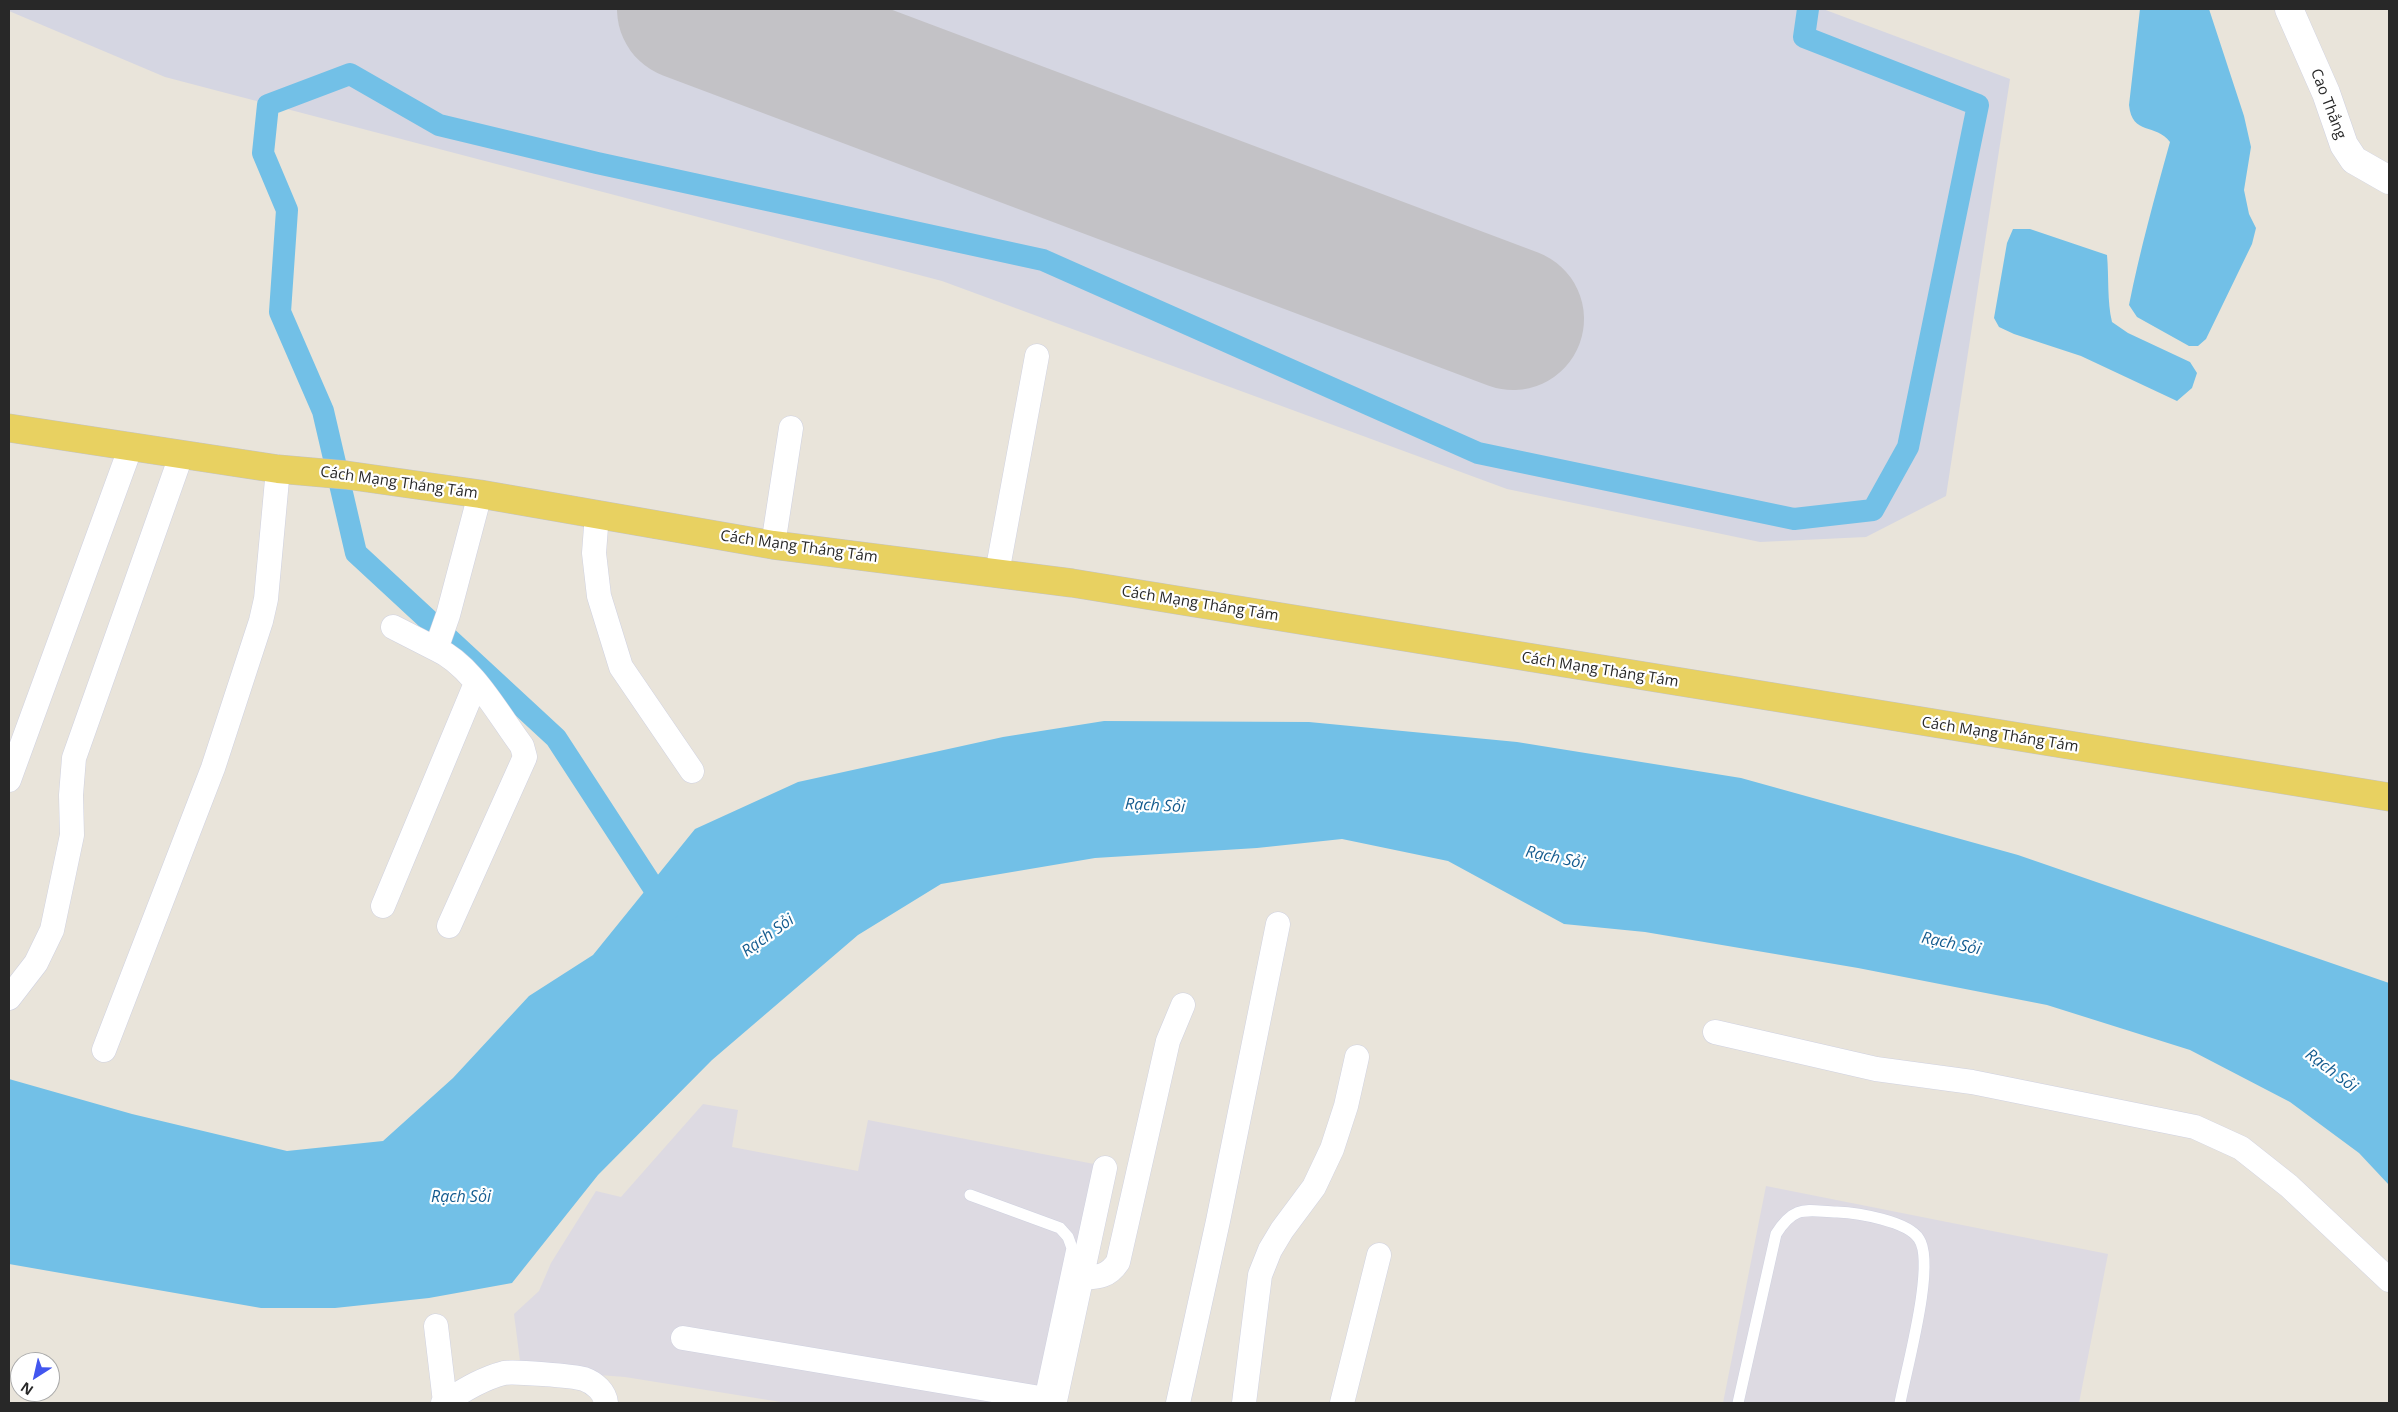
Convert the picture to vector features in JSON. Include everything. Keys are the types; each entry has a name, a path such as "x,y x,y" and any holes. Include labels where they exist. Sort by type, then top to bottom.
{"main road":[{"name":"Cách Mạng Tháng Tám","path":"9,428 480,494 772,545 1072,583 2389,797"}],"street":[{"name":"Cao Thắng","path":"2289,9 2326,94 2344,145 2354,160 2389,180"},
{"path":"997,573 1037,356"},
{"path":"772,545 791,428"},
{"path":"9,780 131,446"},
{"path":"9,998 36,963 52,930 72,835 71,795 74,758 182,453"},
{"path":"104,1050 213,768 261,621 266,599 284,468"},
{"path":"449,926 525,757 522,746 476,683 454,659 442,633 480,494"},
{"path":"598,514 594,553 599,596 621,667 692,771"},
{"path":"393,627 442,633"},
{"path":"383,906 476,683"},
{"path":"1178,1403 1216,1231 1278,924"},
{"path":"1081,1278 1105,1276 1112,1272 1118,1262 1168,1041 1182,1005"},
{"path":"1715,1032 1876,1069 1972,1082 2142,1118 2196,1127 2241,1148 2289,1186 2389,1280"},
{"path":"1244,1403 1260,1275 1270,1250 1282,1230 1314,1187 1332,1149 1346,1106 1357,1057"},
{"path":"683,1338 1051,1401 1105,1168"},
{"path":"1342,1403 1380,1255"},
{"path":"436,1326 444,1402 474,1383 507,1372 585,1379 597,1386 605,1396 606,1403"}],"lane":[{"path":"970,1196 1060,1228 1070,1242 1072,1248 1051,1401"},
{"path":"1738,1403 1776,1234 1784,1221 1798,1210 1850,1213 1901,1225 1918,1237 1924,1249 1925,1275 1900,1403"}],"shaded area":[{"path":"9,9 1823,9 2010,79 1946,496 1866,537 1760,542 1507,489 942,281 165,77 9,11"},
{"path":"703,1104 738,1110 732,1147 858,1171 868,1120 1094,1164 1050,1403 787,1403 625,1377 521,1369 514,1314 539,1291 551,1263 596,1191 621,1197"},
{"path":"1766,1186 2108,1254 2079,1403 1723,1403"}],"water":[{"path":"2140,9 2209,9 2244,116 2251,147 2244,190 2249,214 2256,228 2252,244 2206,339 2198,346 2189,346 2137,317 2129,305 2153,203 2170,142 2164,136 2140,125 2131,115 2129,105"},
{"path":"2013,229 2030,229 2107,255 2112,322 2128,333 2190,362 2197,373 2192,388 2177,401 2081,356 2014,334 1999,327 1994,318 2007,243"},
{"name":"Rạch Sỏi","path":"1104,721 1309,722 1517,742 1741,778 2018,855 2389,983 2389,1185 2359,1153 2290,1102 2190,1050 2047,1005 1858,968 1645,932 1564,924 1448,861 1342,839 1257,848 1095,858 941,884 858,935 712,1060 598,1175 512,1283 429,1298 335,1308 261,1308 9,1264 9,1079 132,1114 287,1151 383,1141 453,1078 529,996 593,955 695,829 798,782 1003,737"}],"waterway":[{"path":"668,910 556,738 356,553 323,411 280,312 287,210 263,153 268,105 350,74 439,125 597,163 1043,260 1478,453 1794,519 1873,510 1908,447 1978,105 1804,37 1808,9"}],"runway":[{"path":"688,9 1513,319"}]}
